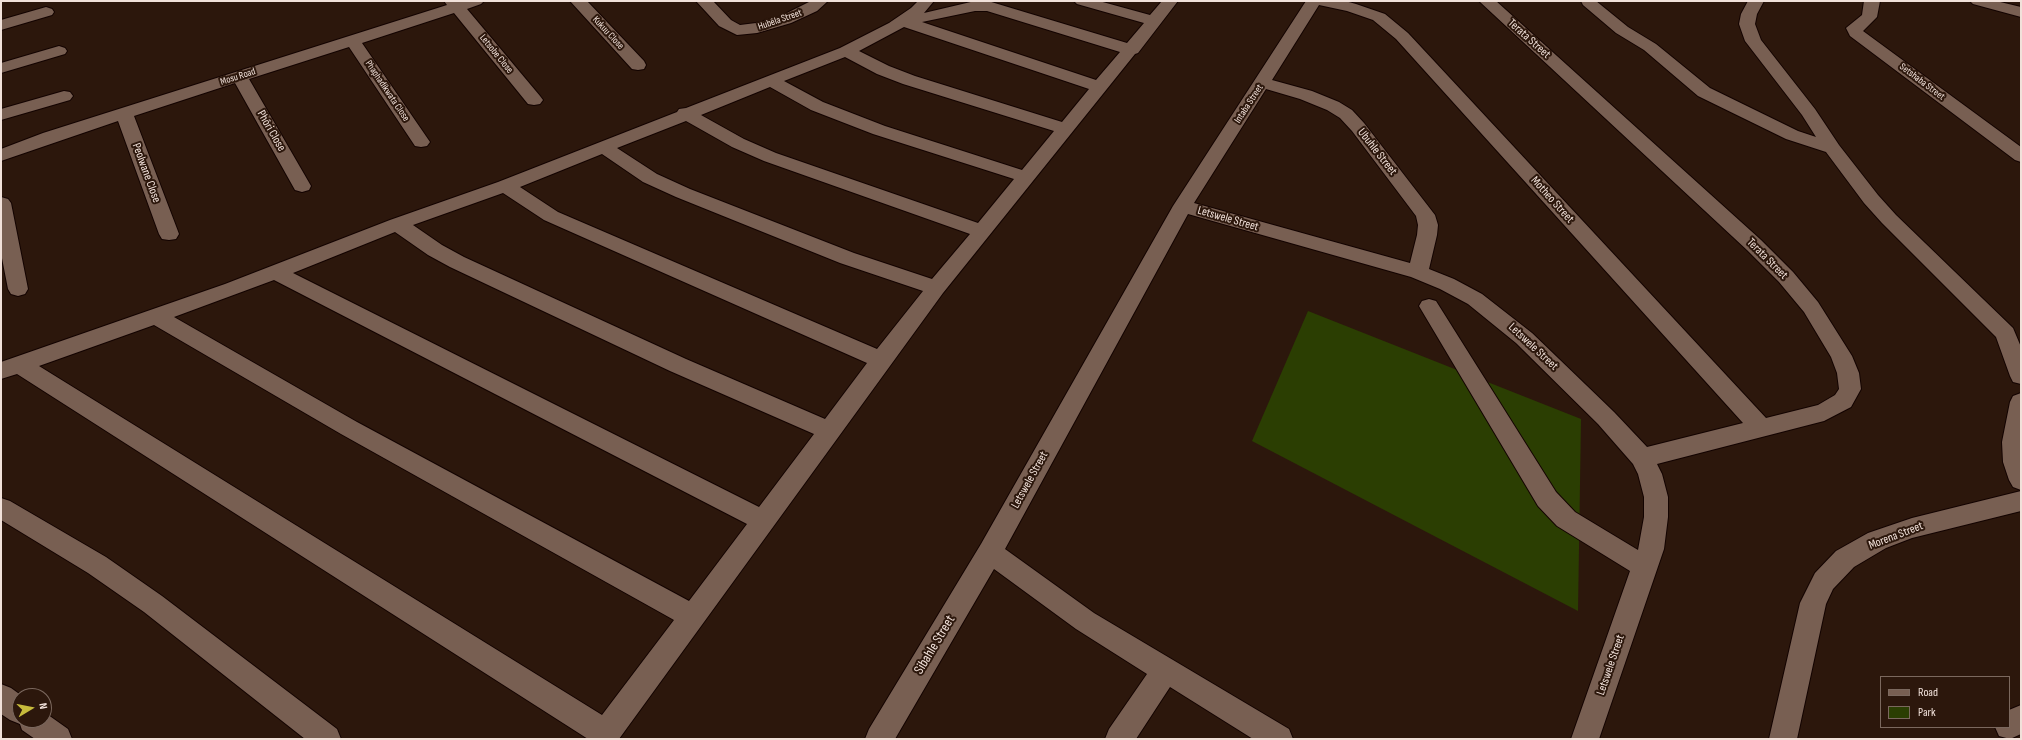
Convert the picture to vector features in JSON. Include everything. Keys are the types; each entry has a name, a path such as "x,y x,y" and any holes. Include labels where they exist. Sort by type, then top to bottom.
{"street":[{"name":"Mosu Road","path":"1,155 49,137 240,77 455,4 476,1"},
{"name":"Kukuu Close","path":"578,1 638,65"},
{"name":"Hubêla Street","path":"704,1 725,23 737,30 757,28 785,20 812,8 820,1"},
{"path":"11,368 157,317 398,224 504,186 685,113 846,51 880,35 905,20 926,1"},
{"path":"1082,1 1155,21"},
{"path":"11,368 604,736 693,617 828,431 936,288 1065,129 1132,50 1170,1"},
{"name":"Intaba Street","path":"1183,206 1314,1"},
{"name":"Motheo Street","path":"1324,1 1351,7 1379,17 1402,36 1762,429"},
{"name":"Terata Street","path":"1487,1 1754,245 1786,277 1811,307 1841,356 1848,373 1850,389 1843,402 1824,412 1762,429 1642,458"},
{"path":"1756,1 1748,14 1747,24 1753,41 1809,113 1832,148 1889,219 2005,333 2021,376"},
{"name":"Setshaba Street","path":"1872,1 1869,17 1854,28 1856,33 2021,156"},
{"path":"1978,1 2021,12"},
{"path":"1588,2 1622,30 1650,47 1678,72 1704,92 1786,132 1832,148"},
{"name":"Letsobe Close","path":"455,4 534,100"},
{"path":"905,20 928,17 976,6 988,6 1132,50"},
{"path":"1,25 46,12"},
{"path":"905,20 1100,87"},
{"name":"Phaphadikwata Close","path":"352,40 421,142"},
{"path":"1,68 59,51"},
{"path":"846,51 909,80 1031,117 1065,129"},
{"name":"Phôri Close","path":"240,77 302,186"},
{"path":"769,80 817,106 879,130 1026,177"},
{"name":"Ubuhle Street","path":"1263,83 1306,95 1327,103 1346,114 1358,127 1425,215 1428,225 1427,235 1418,272"},
{"path":"1,115 64,96"},
{"name":"Peolwane Close","path":"124,113 169,234"},
{"path":"685,113 738,143 770,157 982,231"},
{"path":"603,147 650,178 683,193 848,258 936,288"},
{"path":"504,186 551,216 881,360"},
{"path":"1,203 18,289"},
{"name":"Letswele Street","path":"990,552 1183,206 1418,272 1448,284 1475,298 1524,338 1606,418 1642,458 1650,474 1656,497 1656,517 1651,549 1585,739"},
{"path":"398,224 435,250 457,262 678,365 828,431"},
{"path":"275,272 763,521"},
{"path":"1428,306 1547,499 1566,519 1645,567"},
{"path":"157,317 403,458 693,617"},
{"path":"2021,402 2014,442 2015,462 2021,480"},
{"name":"Morena Street","path":"1783,739 1813,603 1824,581 1845,559 1877,540 1912,528 2021,501"},
{"path":"1,508 98,565 147,600 327,739"},
{"path":"990,552 1085,621 1279,739"},
{"name":"Sibahle Street","path":"879,739 990,552"},
{"path":"1119,739 1165,671"},
{"path":"1,697 12,705"},
{"path":"2010,725 2021,718"},
{"path":"43,728 58,739"},
{"path":"2003,739 2008,728"}],"green space":[{"path":"1308,311 1581,419 1578,611 1252,441"}]}
